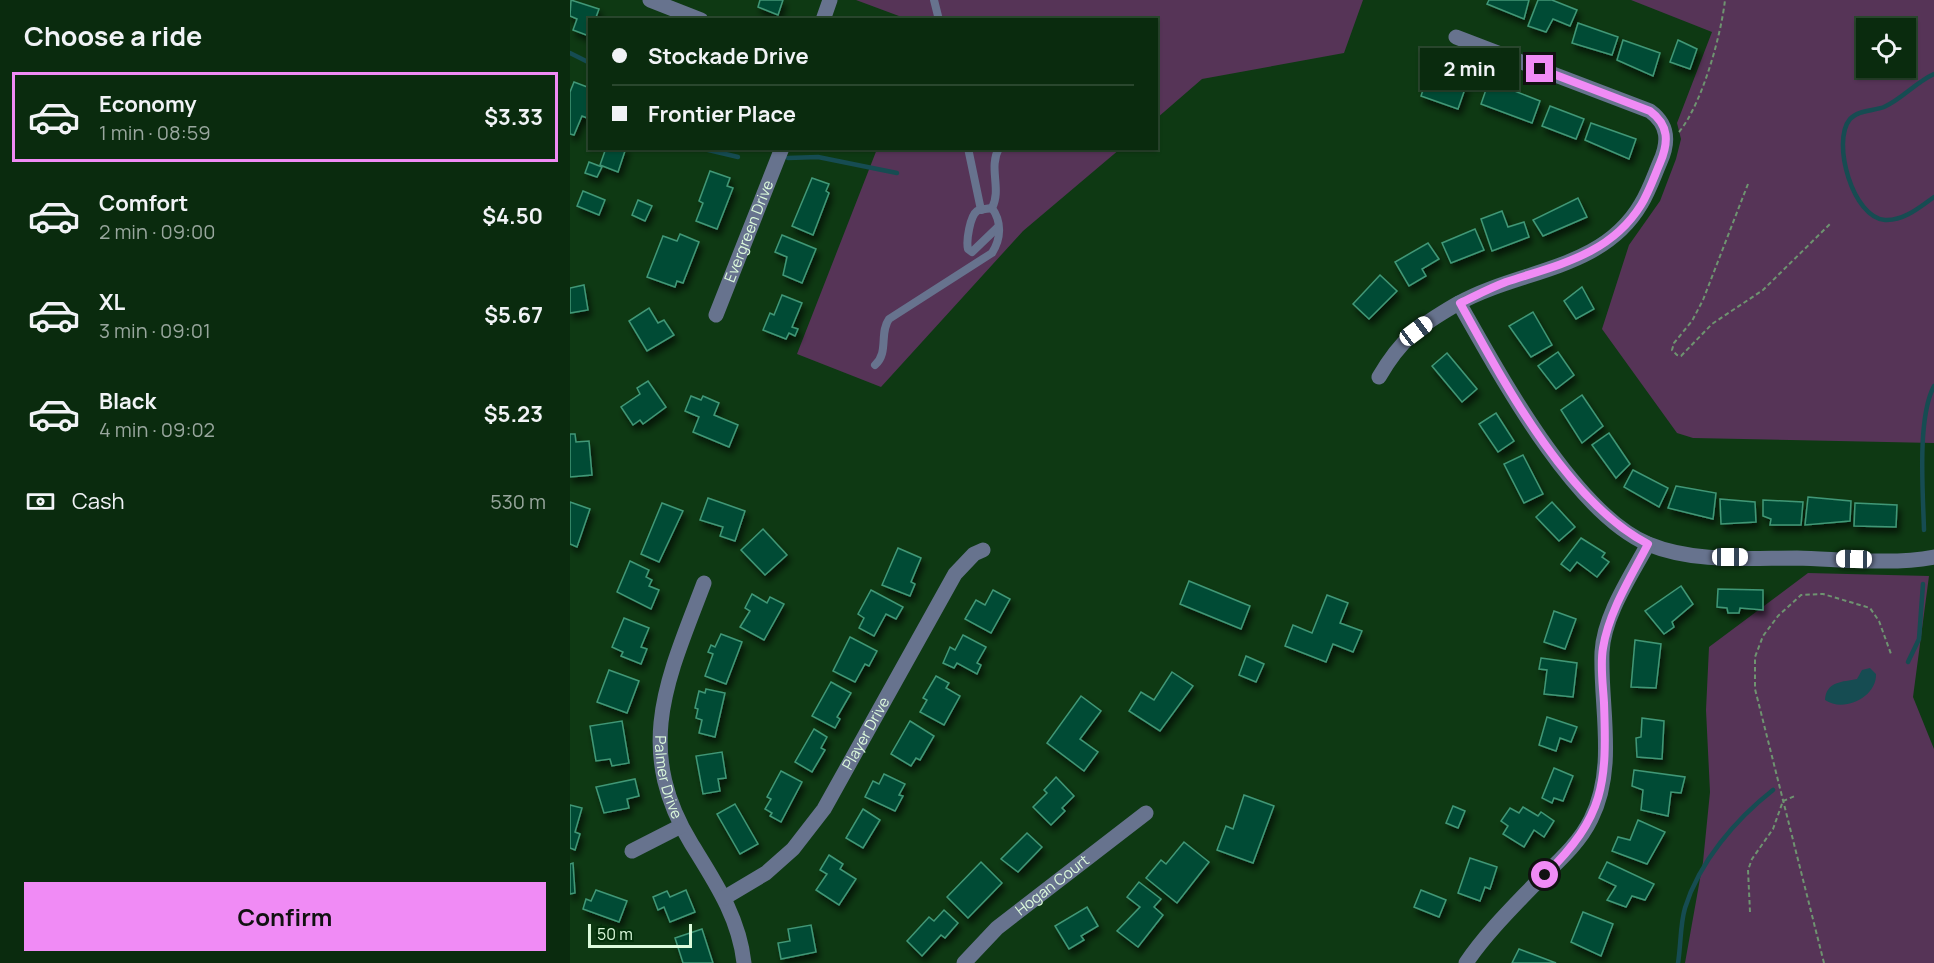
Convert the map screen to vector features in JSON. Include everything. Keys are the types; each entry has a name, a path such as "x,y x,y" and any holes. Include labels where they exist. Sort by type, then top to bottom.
{"street":[{"path":"650,0 697,18"},
{"path":"824,18 830,0"},
{"path":"1378,377 1404,339 1460,303 1505,283 1577,260 1609,240 1623,228 1642,204 1665,150 1666,135 1661,120 1645,109 1456,37"},
{"name":"Evergreen Drive","path":"716,315 781,150"},
{"path":"1460,303 1502,380 1565,471 1614,524 1648,544 1709,557 1934,557"},
{"path":"1467,963 1499,921 1569,852 1592,818 1603,783 1606,752 1604,643 1611,618 1648,544"},
{"name":"Player Drive","path":"724,898 766,873 793,849 824,809 955,574 974,554 983,550"},
{"name":"Palmer Drive","path":"704,583 669,676 662,703 659,743 665,787 681,826 724,898 740,934 744,963"},
{"name":"Hogan Court","path":"964,963 997,927 1146,813"},
{"path":"632,851 681,826"}],"lane":[{"path":"934,0 938,18"},
{"path":"968,150 981,210"},
{"path":"992,208 996,198 993,165 998,150"},
{"path":"992,208 981,210 974,215 967,243 968,249 972,252 998,226"},
{"path":"875,365 883,352 885,327 889,319 992,253 998,240 998,226 997,215 992,208"}],"path":[{"path":"1666,135 1685,125 1695,104 1716,44 1725,0"},
{"path":"1748,184 1703,300 1692,321 1674,343 1672,350 1677,356 1682,356 1717,320 1763,290 1831,223"},
{"path":"1824,963 1753,678 1759,645 1770,626 1801,596 1823,594 1870,608 1878,621 1891,654"},
{"path":"1750,912 1748,870 1752,859 1773,830 1783,801 1795,796"}],"shaded area":[{"path":"856,0 1363,0 1344,53 1202,79 1158,117 1158,18 904,18"},
{"path":"1631,0 1934,0 1934,443 1693,438 1677,433 1602,329 1629,245 1660,201 1676,159 1681,139 1677,123 1712,32"},
{"path":"877,150 1119,150 1023,231 881,387 797,354"},
{"path":"1808,573 1929,576 1913,697 1934,749 1934,963 1685,963 1703,862 1710,792 1706,710 1709,647"}],"water":[{"path":"1870,668 1876,674 1875,682 1865,696 1850,704 1841,705 1825,700 1828,689 1832,686 1857,679 1862,670"}],"building":[{"path":"571,0 599,9 596,18 588,18 588,36 573,30 577,19 570,16"},
{"path":"760,0 783,0 778,15 758,7"},
{"path":"1489,0 1529,0 1524,19 1487,4"},
{"path":"1538,0 1552,0 1577,10 1570,26 1553,19 1546,32 1528,26"},
{"path":"1578,23 1618,37 1612,55 1572,43"},
{"path":"1623,40 1660,53 1653,76 1617,60"},
{"path":"1678,40 1697,49 1690,69 1670,62"},
{"path":"1439,77 1466,86 1458,109 1421,96 1427,78 1437,82"},
{"path":"1489,81 1540,101 1532,123 1481,104"},
{"path":"574,82 588,87 588,116 587,118 582,116 574,135 570,134 570,92"},
{"path":"1550,106 1584,119 1576,139 1542,126"},
{"path":"1591,123 1636,139 1629,159 1585,140"},
{"path":"605,150 625,150 618,172 600,165"},
{"path":"589,162 602,167 597,177 585,173"},
{"path":"710,171 730,178 727,186 733,188 717,229 696,221 703,203 699,201"},
{"path":"812,178 829,184 826,191 829,193 813,235 792,226"},
{"path":"583,191 605,200 599,215 577,206"},
{"path":"1578,198 1587,217 1543,236 1533,220"},
{"path":"638,200 652,206 645,221 632,215"},
{"path":"1502,211 1508,227 1524,222 1529,237 1492,251 1481,219"},
{"path":"1475,229 1484,250 1451,263 1442,243"},
{"path":"680,234 699,242 683,283 677,281 675,287 647,277 663,236 677,241"},
{"path":"782,235 816,249 802,283 783,275 787,257 775,252"},
{"path":"1428,243 1439,259 1422,269 1426,276 1409,286 1395,262"},
{"path":"1380,275 1397,291 1369,319 1353,304"},
{"path":"584,285 588,310 570,313 570,288"},
{"path":"1582,287 1594,309 1576,319 1564,301"},
{"path":"782,295 802,303 792,327 798,329 795,336 789,333 786,339 763,330 770,313 774,315"},
{"path":"649,308 658,323 664,320 674,335 647,351 629,321"},
{"path":"1533,312 1552,345 1531,357 1509,326"},
{"path":"1558,352 1574,375 1556,389 1538,366"},
{"path":"1447,353 1477,389 1462,402 1432,366"},
{"path":"648,381 666,407 643,424 640,420 633,425 621,407 640,394 637,388"},
{"path":"1582,395 1603,426 1582,443 1561,410"},
{"path":"691,396 701,400 703,396 719,403 714,415 738,425 729,447 693,432 699,417 685,411"},
{"path":"1496,413 1514,441 1498,452 1479,424"},
{"path":"1609,433 1630,464 1616,478 1592,445"},
{"path":"570,434 575,434 576,442 589,441 592,475 570,477"},
{"path":"1523,455 1543,494 1524,503 1504,464"},
{"path":"1633,470 1668,488 1659,507 1624,487"},
{"path":"1676,486 1716,493 1713,519 1668,508"},
{"path":"1808,497 1851,501 1850,521 1805,525"},
{"path":"708,498 745,511 735,541 720,536 723,527 700,520"},
{"path":"1720,499 1755,502 1756,522 1721,524"},
{"path":"1763,500 1803,502 1801,525 1770,525 1771,519 1763,516"},
{"path":"570,502 590,509 577,547 570,544"},
{"path":"1552,502 1575,527 1559,541 1536,517"},
{"path":"662,503 683,511 659,562 641,554"},
{"path":"1855,503 1897,505 1896,527 1854,526"},
{"path":"763,529 787,555 765,575 741,550"},
{"path":"1581,538 1605,553 1602,557 1609,562 1597,577 1577,562 1570,571 1561,564"},
{"path":"898,548 921,558 911,582 915,584 910,596 882,585"},
{"path":"630,561 649,570 646,577 652,580 649,586 659,590 651,609 617,592"},
{"path":"1189,581 1250,606 1241,629 1180,604"},
{"path":"1681,586 1693,604 1672,622 1674,627 1664,634 1645,611"},
{"path":"1718,589 1763,590 1763,610 1740,608 1739,613 1728,613 1727,608 1717,607"},
{"path":"871,590 903,607 896,619 886,614 874,636 859,628 864,618 858,614"},
{"path":"993,590 1010,599 991,633 965,619 976,600 985,605"},
{"path":"752,594 767,603 770,597 784,604 764,640 740,627 750,611 745,608"},
{"path":"1327,595 1348,603 1340,623 1362,631 1353,652 1333,644 1326,662 1285,646 1293,625 1312,633"},
{"path":"1554,611 1576,619 1565,649 1544,642"},
{"path":"624,618 649,628 641,647 647,649 641,664 621,656 623,652 612,647"},
{"path":"721,634 742,642 726,684 705,676 713,654 708,652 711,645 715,647"},
{"path":"963,635 986,647 977,663 981,665 977,674 957,663 954,668 943,663 950,647 955,650"},
{"path":"850,637 877,651 869,666 865,664 855,682 833,671"},
{"path":"1635,640 1661,644 1656,688 1631,687"},
{"path":"1246,656 1264,664 1256,682 1239,675"},
{"path":"1541,658 1577,663 1573,697 1544,694 1547,670 1539,669"},
{"path":"609,670 639,681 627,713 597,702"},
{"path":"1172,672 1193,686 1160,731 1129,711 1141,692 1154,700"},
{"path":"936,676 949,683 946,688 960,696 944,725 920,712 927,700 923,698"},
{"path":"831,682 851,693 837,717 840,719 835,728 812,716"},
{"path":"706,689 725,693 715,737 699,733 702,720 696,718 698,709 695,708 699,691 705,693"},
{"path":"1081,696 1101,711 1080,739 1098,752 1084,771 1047,743"},
{"path":"1547,717 1577,727 1571,742 1560,738 1556,751 1539,745"},
{"path":"1642,718 1664,721 1662,759 1637,757 1636,738 1641,737"},
{"path":"622,721 629,763 612,766 610,759 596,761 590,726"},
{"path":"910,721 934,736 920,760 916,758 911,766 891,754"},
{"path":"814,729 827,737 821,748 825,750 812,772 795,762"},
{"path":"722,752 726,778 718,779 720,791 703,794 696,756"},
{"path":"1554,768 1573,776 1563,801 1554,798 1552,803 1542,798"},
{"path":"1634,770 1685,777 1681,793 1671,792 1668,816 1641,810 1643,790 1632,786"},
{"path":"781,771 802,782 781,822 770,816 772,813 765,809 771,799 767,797"},
{"path":"884,774 905,784 899,795 903,796 895,811 865,797 873,781 879,784"},
{"path":"1056,777 1074,796 1062,808 1065,811 1051,825 1033,807 1047,793 1044,790"},
{"path":"635,779 639,796 627,799 629,808 604,813 596,787"},
{"path":"1244,795 1274,806 1253,863 1217,850 1226,826 1233,829"},
{"path":"735,804 758,844 740,854 717,814"},
{"path":"570,805 582,808 575,832 580,834 575,850 570,848"},
{"path":"1453,806 1465,811 1458,828 1446,823"},
{"path":"1523,807 1538,816 1541,812 1554,821 1544,837 1534,830 1524,847 1503,834 1508,826 1501,821 1510,808 1519,813"},
{"path":"863,809 880,820 863,848 846,838"},
{"path":"1638,820 1665,832 1647,864 1612,851 1618,837 1630,840"},
{"path":"1027,833 1042,847 1018,872 1001,859"},
{"path":"1184,842 1209,862 1177,903 1146,878 1161,860 1166,864"},
{"path":"829,855 843,864 840,869 856,879 839,905 816,890 827,874 820,870"},
{"path":"1470,858 1497,867 1490,889 1485,887 1480,901 1458,893"},
{"path":"981,862 1002,883 968,918 947,897"},
{"path":"1607,862 1654,884 1645,900 1632,896 1626,907 1607,900 1616,886 1599,878"},
{"path":"573,863 575,893 570,894 570,864"},
{"path":"1139,882 1161,899 1154,907 1163,915 1138,947 1117,931 1140,907 1127,897"},
{"path":"596,890 627,901 619,922 583,909 586,899 591,901"},
{"path":"686,890 695,912 670,922 664,907 658,910 653,897 667,891 670,897"},
{"path":"1421,890 1446,900 1439,917 1414,907"},
{"path":"1087,907 1098,926 1081,936 1084,940 1069,949 1055,926"},
{"path":"944,910 958,923 945,938 941,935 922,956 907,941 929,917 934,921"},
{"path":"1583,912 1613,924 1601,956 1571,942"},
{"path":"811,925 816,952 781,959 778,943 790,941 788,929"},
{"path":"702,929 713,963 683,963 675,938"},
{"path":"1519,949 1556,963 1512,963"}],"waterway":[{"path":"570,53 588,62"},
{"path":"1934,74 1891,104 1853,116 1845,130 1843,144 1848,177 1863,207 1874,216 1885,220 1899,218 1911,213 1934,197"},
{"path":"708,150 738,157"},
{"path":"788,158 818,157 897,173"},
{"path":"1924,530 1923,436 1925,417 1934,386"},
{"path":"1908,662 1919,639 1923,584"},
{"path":"1678,963 1683,915 1699,874 1733,828 1773,790"}],"route":[{"path":"1540,69 1650,111 1661,120 1667,139 1665,150 1642,204 1623,228 1609,240 1577,260 1505,283 1460,303 1502,380 1565,471 1614,524 1648,544 1605,634 1602,651 1606,752 1603,783 1592,818 1569,852 1545,875"}]}
